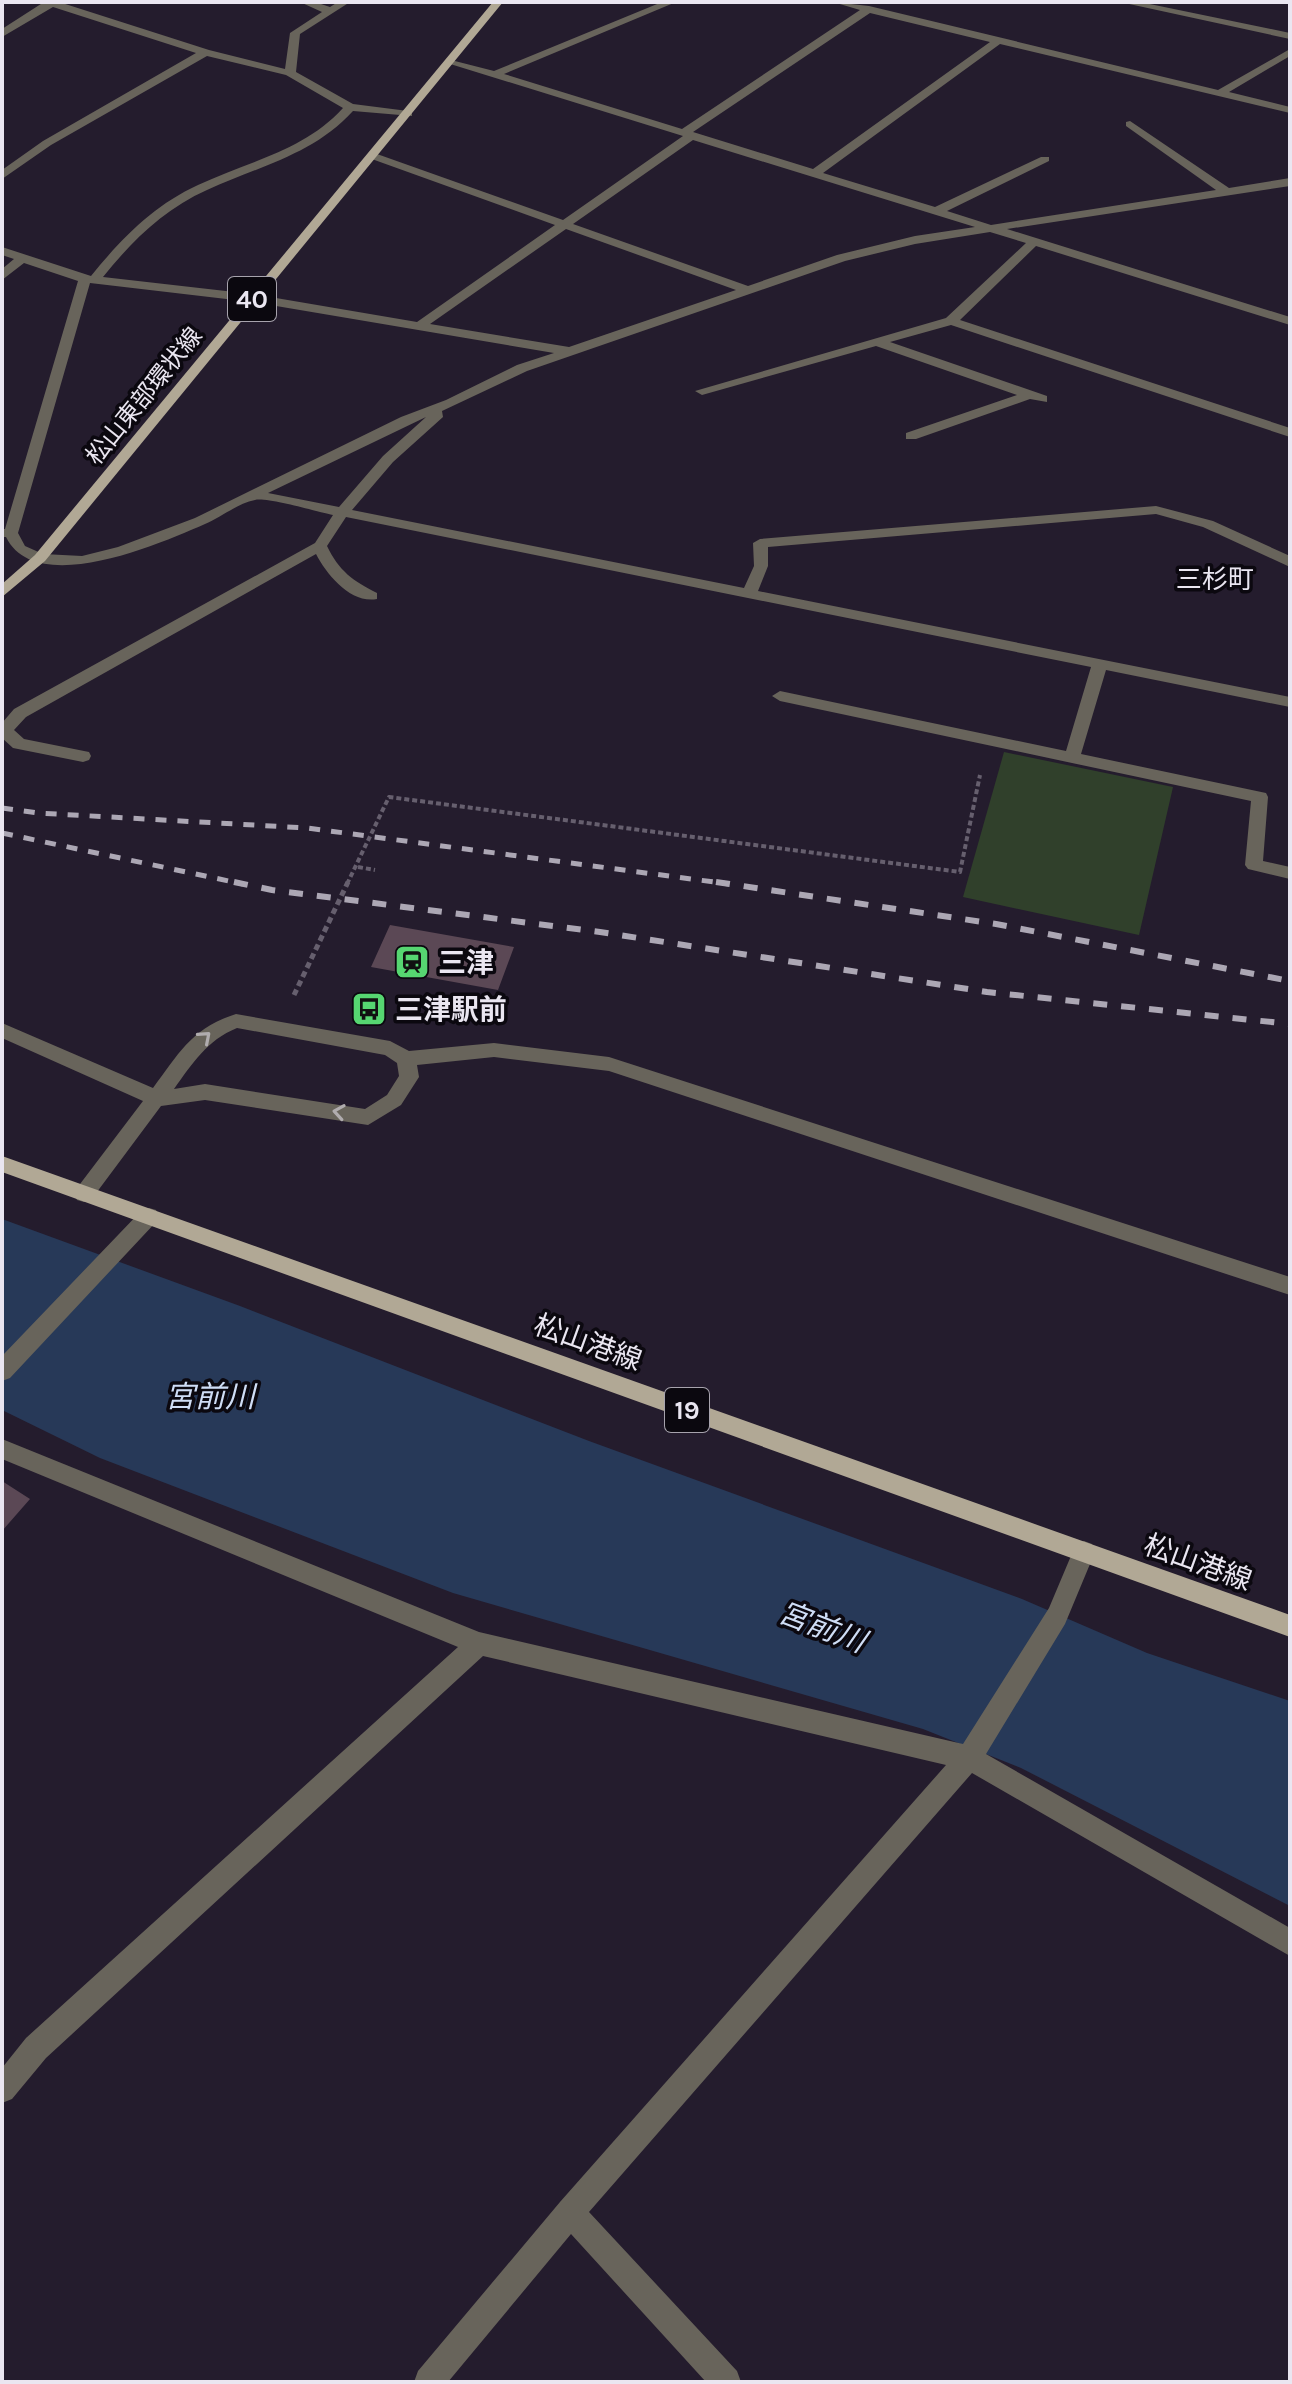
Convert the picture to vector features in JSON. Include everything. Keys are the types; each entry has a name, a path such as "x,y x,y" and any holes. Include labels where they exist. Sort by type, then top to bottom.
{"main road":[{"name":"松山東部環状線","path":"2,592 40,558 498,2"},
{"name":"松山港線","path":"2,1164 1290,1626"}],"street":[{"path":"2,34 52,2 205,52 290,73 350,107 408,114"},
{"path":"305,2 331,11"},
{"path":"290,73 295,33 345,2"},
{"path":"495,74 671,2"},
{"path":"838,2 1290,110"},
{"path":"1125,2 1290,36"},
{"path":"419,326 869,9"},
{"path":"815,173 999,40"},
{"path":"2,175 47,143 205,52"},
{"path":"1220,93 1290,52"},
{"path":"451,61 1290,321"},
{"path":"350,107 337,124 317,139 267,163 199,189 168,206 140,226 90,279 6,533 19,549 40,558 82,561 123,550 200,521 406,420 451,403 522,368 841,258 915,240 1290,182"},
{"path":"1130,124 1224,190"},
{"path":"373,156 748,290"},
{"path":"937,211 1045,159"},
{"path":"702,391 951,321 1034,242"},
{"path":"2,251 90,279 252,298 571,351"},
{"path":"2,276 23,257"},
{"path":"951,321 1290,433"},
{"path":"877,342 1036,397 911,436"},
{"path":"83,756 19,744 4,731 20,713 320,546 341,512 372,474 451,403"},
{"path":"256,495 1290,702"},
{"path":"749,594 761,566 760,543 1156,510 1184,514 1290,562"},
{"path":"320,546 330,571 347,584 372,596"},
{"path":"1072,758 1100,664"},
{"path":"780,696 1260,797 1254,865 1290,873"},
{"path":"84,1194 198,1042 215,1029 236,1021 390,1048 406,1059 494,1050 609,1064 1290,1286"},
{"path":"2,1030 158,1099 205,1092 368,1117 394,1100 409,1077 406,1059"},
{"path":"2,1371 149,1216"},
{"path":"2,1449 479,1644 969,1758 1290,1943"},
{"path":"429,2382 570,2212 969,1758 1057,1616 1084,1552"},
{"path":"2,2089 36,2048 479,1644"},
{"path":"570,2212 726,2382"}],"path":[{"path":"277,1028 358,867 389,797 960,872 987,739"},
{"path":"358,867 375,870"}],"green space":[{"path":"1004,752 1173,787 1139,935 963,897"}],"water":[{"name":"宮前川","path":"2,1219 240,1306 589,1441 1022,1599 1147,1653 1290,1701 1290,1906 1021,1768 923,1729 453,1593 100,1458 2,1410"}],"building":[{"path":"390,925 514,947 498,990 371,967"},
{"path":"2,1481 30,1499 2,1531"}],"railway":[{"path":"2,808 38,813 307,828 729,884"},
{"path":"2,833 243,884"},
{"path":"234,882 272,890 600,932 987,992 1290,1024"},
{"path":"716,882 996,924 1290,981"}],"place":[{"name":"三津","path":"412,962"},
{"name":"三津駅前","path":"369,1009"}],"district":[{"name":"三杉町","path":"1215,579"}]}
